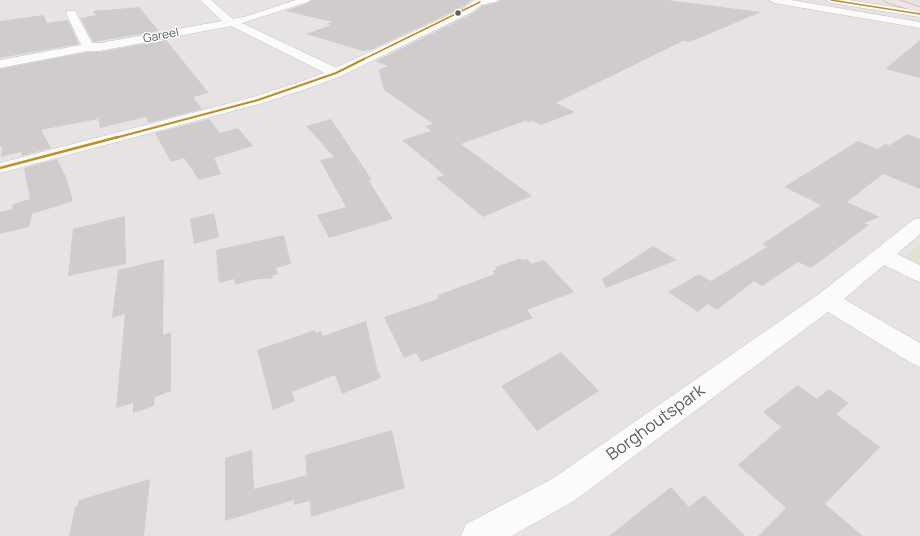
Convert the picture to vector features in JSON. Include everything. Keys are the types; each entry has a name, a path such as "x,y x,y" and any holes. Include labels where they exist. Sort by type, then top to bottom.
{"highway":[{"path":"890,0 920,8"}],"street":[{"path":"205,0 227,20 234,22 336,73"},
{"name":"Gareel","path":"0,64 249,19 305,0"},
{"path":"0,168 258,100 336,73 480,1 493,0"},
{"path":"774,0 920,25"},
{"path":"831,0 920,14"},
{"path":"871,0 906,5"},
{"path":"72,13 88,47"},
{"name":"Borghoutspark","path":"478,536 563,490 827,300 920,224"},
{"path":"882,255 920,274"},
{"path":"827,300 920,356"}],"green space":[{"path":"920,244 920,268 905,257"}],"building":[{"path":"312,0 472,0 463,7 373,49 363,51 306,34 331,25 326,24 333,22 285,11 308,3"},
{"path":"500,0 667,0 761,12 690,42 683,41 556,103 575,112 541,125 532,121 525,121 461,144 532,196 483,217 436,178 444,175 402,140 431,131 425,126 433,124 384,90 379,70 388,66 376,61 473,13 482,6 496,3"},
{"path":"139,7 159,31 93,42 80,18 96,15 93,11"},
{"path":"44,15 47,23 68,20 79,44 0,58 0,21"},
{"path":"166,40 209,93 193,97 202,109 149,123 146,117 100,128 98,119 41,130 51,148 22,156 21,152 1,157 0,69 88,52 100,52"},
{"path":"920,40 920,78 885,69"},
{"path":"209,119 220,133 238,128 253,146 214,158 221,174 199,180 184,158 171,162 155,133"},
{"path":"331,119 372,180 369,181 393,219 329,238 317,215 346,207 320,160 334,157 306,126"},
{"path":"908,134 920,139 920,189 883,174 847,202 880,217 864,223 869,225 811,268 798,262 762,286 754,281 717,310 708,304 698,312 668,292 699,274 711,281 767,247 762,244 821,205 784,187 858,141 878,149 885,144 889,145"},
{"path":"57,159 66,177 73,201 32,214 29,227 0,234 0,212 12,209 13,204 30,199 24,168"},
{"path":"214,213 219,237 194,244 190,219"},
{"path":"125,216 126,264 68,276 73,229"},
{"path":"284,235 291,264 276,268 278,274 272,275 273,278 252,280 235,285 234,279 219,283 216,250"},
{"path":"653,246 677,260 606,288 602,279"},
{"path":"521,258 522,260 527,259 532,264 544,260 574,292 527,310 533,318 421,362 416,353 404,358 384,317 435,300 439,298 438,295 495,274 493,271 497,269 495,267"},
{"path":"164,259 163,335 171,332 171,391 155,397 154,406 133,413 133,403 116,408 125,314 112,318 118,270"},
{"path":"366,321 377,368 381,378 342,394 335,375 292,392 295,401 273,410 257,350 315,330 316,333 321,331 323,336"},
{"path":"561,352 599,391 537,431 501,386"},
{"path":"798,385 817,399 829,389 849,403 836,414 880,447 825,504 863,536 758,536 786,508 738,465 781,427 763,412"},
{"path":"392,430 405,488 311,517 310,501 294,505 294,500 225,521 225,458 252,450 254,489 307,475 305,455"},
{"path":"150,479 144,536 69,536 75,507 77,507 79,500"},
{"path":"671,487 689,507 704,495 745,536 609,536"}],"transit line":[{"path":"831,0 920,14"},
{"path":"0,168 258,100 307,84 336,73 480,2"}]}
